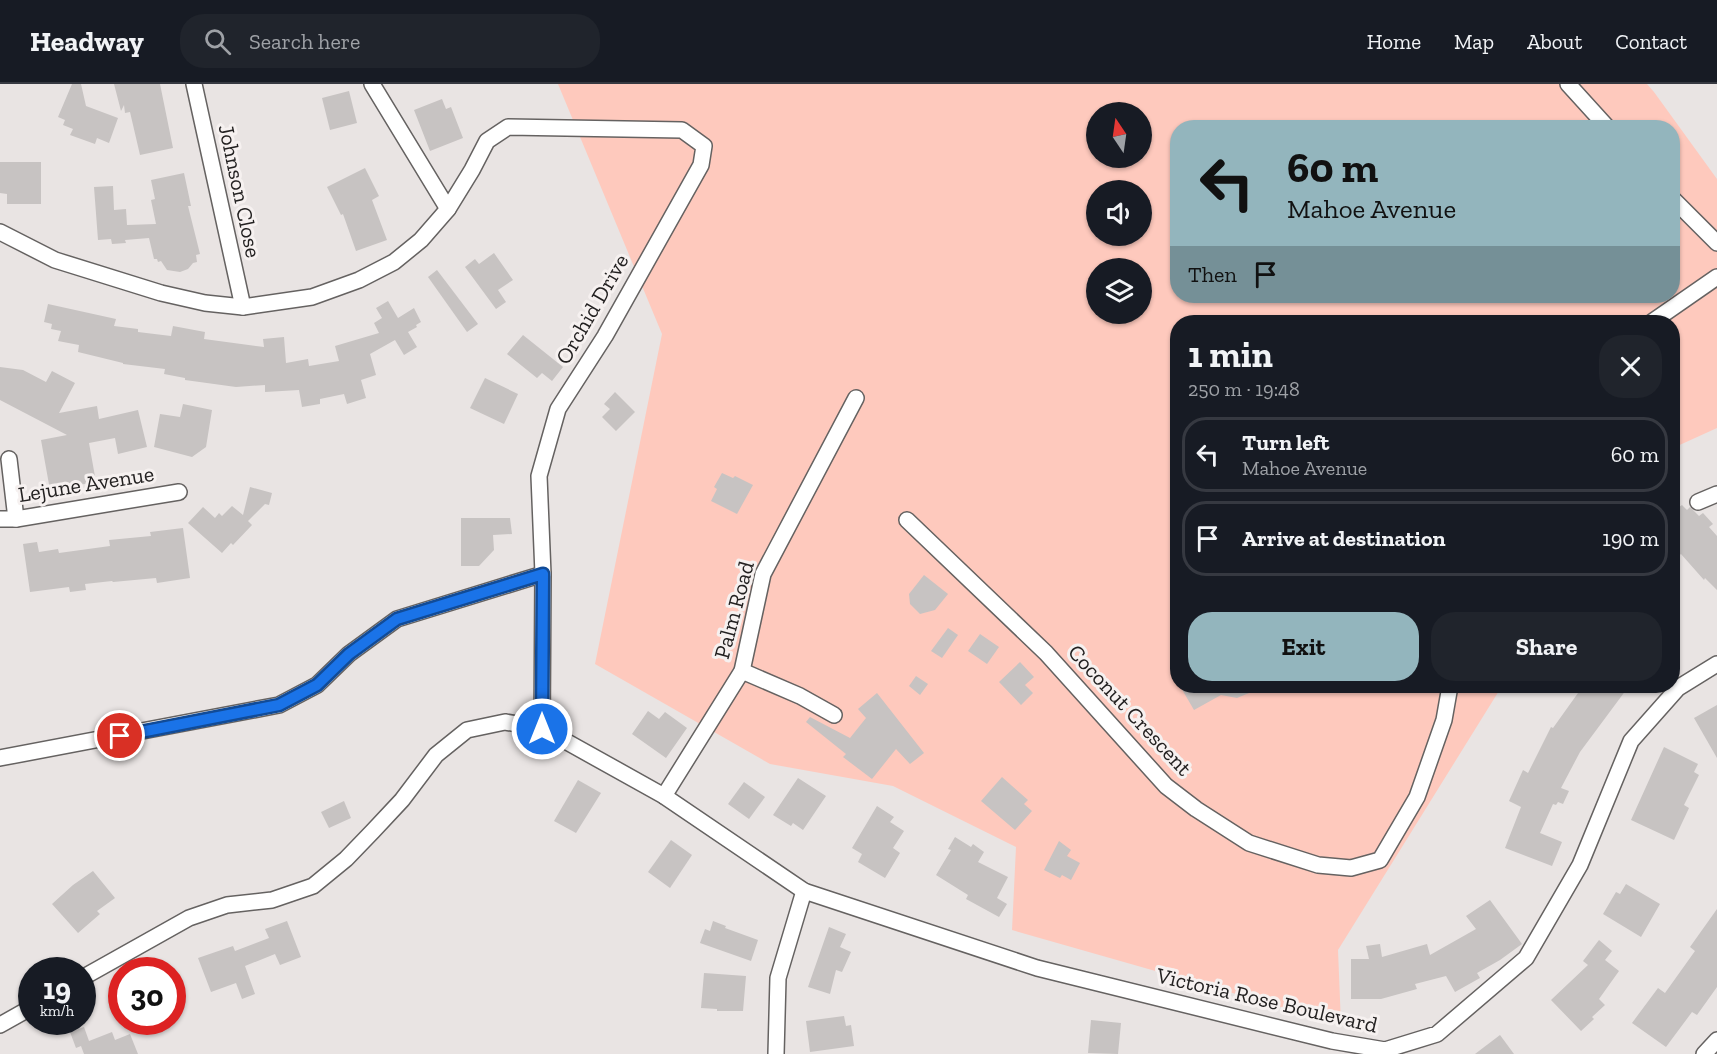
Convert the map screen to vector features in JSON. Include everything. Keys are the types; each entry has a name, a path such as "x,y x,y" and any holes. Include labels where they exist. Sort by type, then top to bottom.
{"street":[{"name":"Johnson Close","path":"194,84 243,307"},
{"path":"0,232 55,260 161,293 205,303 243,307 312,297 359,280 394,262 421,240 448,209 372,84"},
{"path":"1568,84 1601,120"},
{"name":"Orchid Drive","path":"448,209 487,141 508,127 682,130 704,146 701,165 605,336 558,409 539,476 543,574 542,729"},
{"path":"1680,206 1717,243"},
{"path":"1680,303 1717,277"},
{"path":"1662,315 1679,303"},
{"name":"Palm Road","path":"664,796 742,671 763,574 855,398"},
{"path":"9,459 16,519"},
{"name":"Lejune Avenue","path":"0,519 16,519 179,492"},
{"path":"1698,502 1717,494"},
{"name":"Coconut Crescent","path":"907,520 1046,653 1166,786 1196,809 1249,843 1317,865 1352,868 1380,860 1417,797 1444,720 1449,693"},
{"path":"0,758 279,705 317,685 349,654 397,619 543,574"},
{"name":"Victoria Rose Boulevard","path":"1680,687 1717,663"},
{"path":"742,671 800,696 834,715"},
{"name":"Victoria Rose Boulevard","path":"542,729 664,796 804,891 1038,968 1332,1041 1385,1050 1437,1034 1526,958 1580,865 1631,741 1674,693"},
{"path":"96,970 189,918 227,905 272,900 313,886 373,831 402,800 436,755 467,730 505,722 542,729"},
{"path":"776,1054 778,978 804,891"},
{"path":"0,1024 18,1014"},
{"path":"1704,1054 1717,1040"}],"shaded area":[{"path":"558,84 1647,84 1674,120 1170,120 1170,303 1680,303 1680,128 1717,179 1717,428 1680,445 1680,315 1170,315 1170,693 1498,693 1338,950 1341,1024 1012,930 1016,847 893,786 770,764 595,664 662,334"}],"building":[{"path":"72,84 81,84 86,106 118,118 109,143 97,138 95,144 70,135 73,129 63,125 65,120 58,117"},
{"path":"114,84 160,84 173,148 140,155 130,112 125,113 124,105 121,111"},
{"path":"349,91 357,123 330,130 322,98"},
{"path":"442,99 446,109 451,107 463,138 430,151 414,110"},
{"path":"0,162 41,162 41,204 7,204 7,194 0,193"},
{"path":"365,168 379,196 372,200 387,240 356,251 343,214 341,215 327,187"},
{"path":"184,173 191,206 188,206 200,254 196,255 197,262 180,272 167,270 161,261 154,259 149,238 125,240 126,243 112,244 111,239 98,240 94,187 113,186 114,210 126,209 127,225 156,224 151,200 155,199 151,180"},
{"path":"494,253 513,280 498,290 506,302 496,309 465,267 475,259 479,264"},
{"path":"437,270 478,324 467,332 428,277"},
{"path":"388,301 398,318 414,308 421,322 408,332 417,347 404,355 395,340 370,354 376,375 361,380 366,398 347,404 344,394 320,399 320,404 302,407 299,390 265,392 265,385 236,387 185,380 185,378 164,374 165,369 123,364 78,352 79,345 58,341 61,331 51,329 52,324 44,322 48,304 116,319 114,326 138,329 138,332 171,336 173,326 205,332 204,339 264,347 263,339 284,337 286,363 308,359 309,366 339,361 335,346 379,333 374,323 382,318 376,308"},
{"path":"523,335 563,367 552,381 542,373 537,378 507,354"},
{"path":"0,367 23,370 46,382 52,371 75,383 59,413 97,406 99,419 138,410 147,447 118,454 115,438 89,443 96,482 50,490 41,440 67,435 0,400"},
{"path":"485,378 518,394 504,424 470,408"},
{"path":"615,392 635,412 616,431 602,417 610,409 604,404"},
{"path":"183,404 212,410 206,447 192,457 154,447 160,414 180,417"},
{"path":"722,473 733,478 735,476 753,485 737,514 711,501 717,489 714,487"},
{"path":"250,487 272,493 269,505 265,504 248,521 252,525 222,553 188,523 203,507 215,518 219,513 222,516 232,506 243,515"},
{"path":"1682,505 1687,510 1690,507 1699,516 1703,513 1713,524 1709,527 1717,536 1717,590 1680,555 1680,506"},
{"path":"461,518 510,518 512,534 493,535 494,550 479,566 461,566"},
{"path":"183,528 190,578 157,583 156,578 112,581 85,584 86,590 70,592 69,587 30,592 23,544 37,542 39,552 58,549 59,553 110,546 109,540 151,536 150,532"},
{"path":"924,575 948,594 935,610 920,614 910,604 909,594"},
{"path":"948,628 958,635 942,658 931,651"},
{"path":"980,634 999,647 987,664 968,651"},
{"path":"1020,662 1034,677 1025,685 1033,693 1021,705 999,682"},
{"path":"916,676 928,684 920,695 909,686"},
{"path":"877,693 924,753 910,764 896,749 872,779 843,757 846,754 806,722 810,717 850,738 866,718 858,709"},
{"path":"1184,693 1249,693 1237,698 1221,695 1194,710"},
{"path":"1578,693 1624,693 1580,752 1561,788 1569,791 1563,804 1558,802 1556,805 1553,804 1540,833 1562,842 1552,866 1505,848 1521,807 1509,801 1523,770 1528,773 1551,727 1553,728"},
{"path":"1717,705 1717,758 1694,718"},
{"path":"648,711 659,719 665,712 687,728 666,758 632,734"},
{"path":"1664,747 1698,764 1694,772 1699,775 1684,805 1689,808 1674,840 1631,820"},
{"path":"1002,777 1028,800 1024,804 1032,811 1015,830 981,801"},
{"path":"798,778 826,796 803,830 773,815"},
{"path":"578,780 601,793 576,833 554,821"},
{"path":"744,782 765,797 749,819 728,804"},
{"path":"344,801 351,818 329,828 321,812"},
{"path":"877,806 894,817 890,822 904,831 893,848 900,853 885,878 858,862 862,854 852,848"},
{"path":"955,837 971,847 973,844 984,852 978,862 1008,877 997,898 1007,904 999,917 966,899 968,895 936,875 951,850 948,849"},
{"path":"671,840 692,855 670,888 648,872"},
{"path":"1059,841 1071,850 1067,856 1080,863 1071,880 1062,875 1060,878 1044,870"},
{"path":"93,871 115,898 97,911 100,914 78,933 52,904"},
{"path":"1626,884 1660,904 1641,937 1603,914 1616,892 1620,894"},
{"path":"1490,900 1522,944 1477,973 1480,978 1455,992 1446,976 1415,984 1417,989 1381,999 1351,999 1351,959 1369,959 1366,946 1380,944 1382,957 1427,944 1430,955 1476,929 1466,916"},
{"path":"1717,909 1717,987 1697,1015 1692,1012 1666,1047 1632,1023 1658,988 1665,993 1695,951 1690,947"},
{"path":"287,921 301,957 280,965 275,954 245,966 255,994 242,999 236,983 211,992 198,958 233,946 235,951 269,938 265,929"},
{"path":"713,921 758,940 751,961 700,943 705,929 710,931"},
{"path":"829,927 846,934 840,947 851,952 842,972 836,970 830,994 808,987"},
{"path":"1599,940 1612,951 1605,960 1619,971 1599,999 1605,1005 1581,1031 1551,1000 1588,965 1583,961"},
{"path":"704,973 746,976 743,1011 717,1011 717,1009 701,1008"},
{"path":"844,1016 846,1026 851,1025 854,1046 810,1052 806,1021"},
{"path":"1091,1020 1121,1023 1118,1054 1088,1053"},
{"path":"108,1034 113,1035 115,1040 130,1035 138,1054 84,1054 81,1046 76,1048 71,1035 87,1035 89,1041"},
{"path":"1500,1035 1514,1054 1475,1054"}],"route":[{"path":"120,736 279,705 317,685 349,654 397,619 543,574 542,729"}]}
